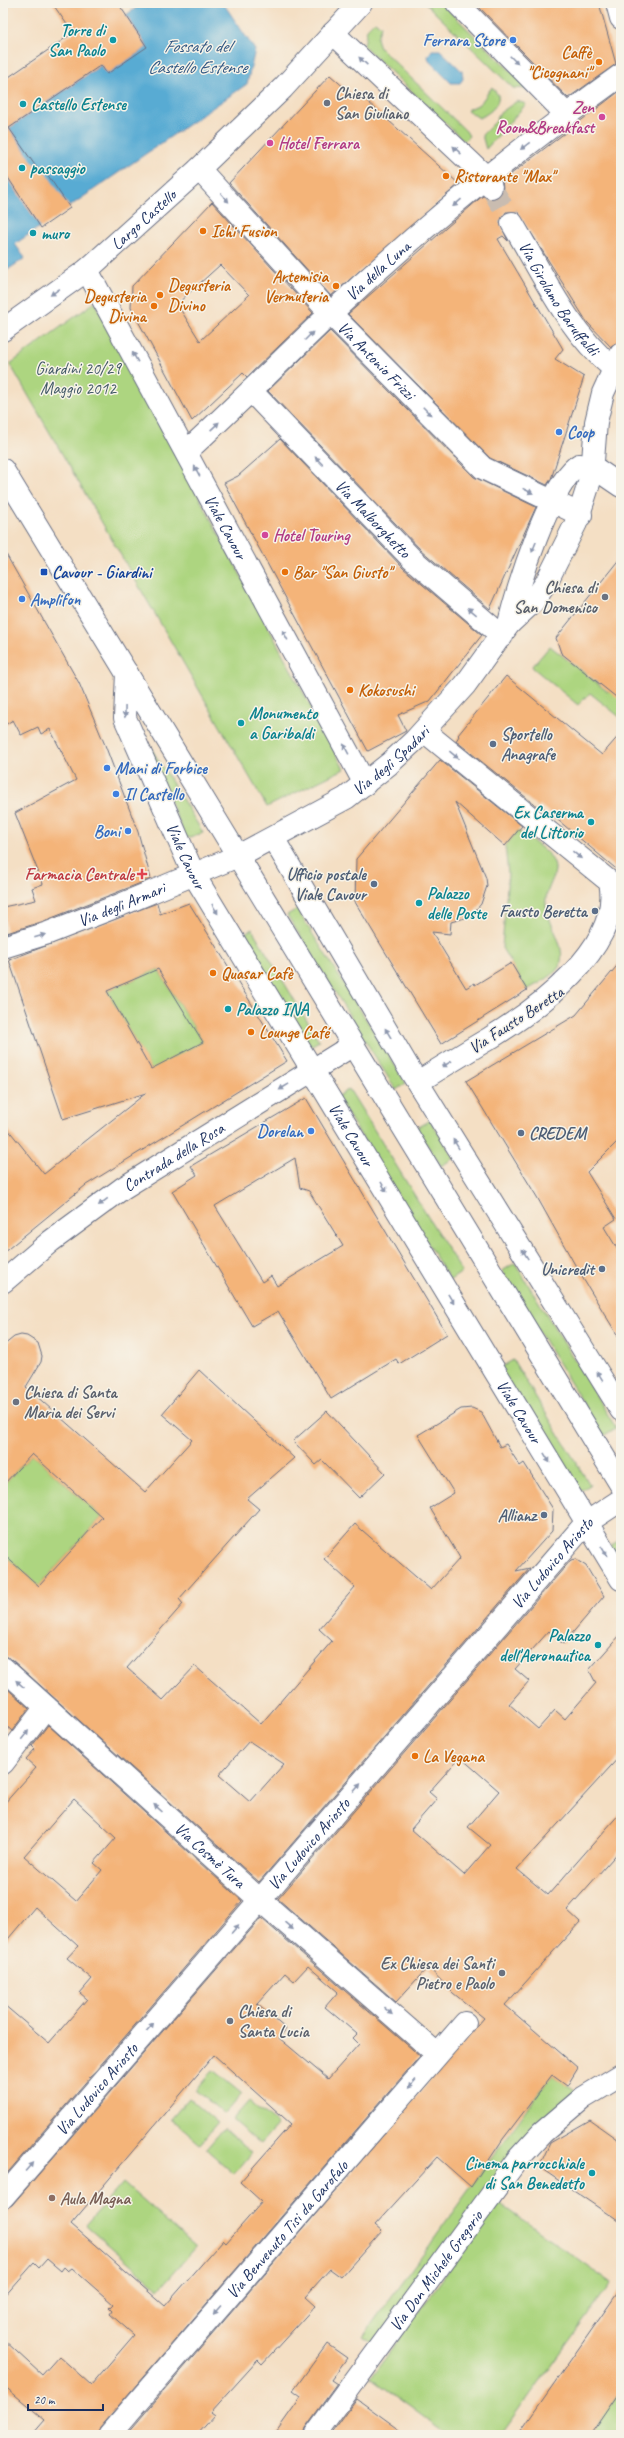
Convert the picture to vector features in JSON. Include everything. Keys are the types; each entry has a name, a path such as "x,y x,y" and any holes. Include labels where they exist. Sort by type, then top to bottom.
{"street":[{"name":"Largo Castello","path":"3,330 87,270 198,169 274,96 361,3"},
{"path":"457,3 566,114 621,75"},
{"path":"617,3 621,18"},
{"path":"333,33 488,182"},
{"name":"Via della Luna","path":"186,452 252,392 331,314 488,182 566,114"},
{"name":"Via Antonio Frizzi","path":"198,169 331,314 483,468 552,502 578,517"},
{"name":"Via Girolamo Baruffaldi","path":"512,223 571,324 590,348 617,361"},
{"name":"Viale Cavour","path":"87,270 365,784"},
{"name":"Via degli Spadari","path":"238,856 323,812 365,784 389,764 424,730 465,685 506,630 532,602 546,583 578,517 592,467 596,422 603,393 617,361"},
{"name":"Via Malborghetto","path":"252,392 412,559 506,630"},
{"name":"Via degli Spadari","path":"506,630 515,597 552,502 564,480 575,467 579,465 592,467"},
{"path":"592,467 621,486"},
{"path":"3,470 621,1485"},
{"path":"578,517 596,495 604,490 621,490"},
{"name":"Viale Cavour","path":"127,673 125,718 194,875 621,1579"},
{"name":"Via Fausto Beretta","path":"418,1082 560,994 595,960 609,943 615,930 619,910 616,892 610,882 424,730"},
{"path":"273,838 418,1082 621,1410"},
{"name":"Via degli Armari","path":"3,947 48,933 238,856"},
{"name":"Contrada della Rosa","path":"3,1282 51,1241 123,1188 353,1045"},
{"name":"Via Ludovico Ariosto","path":"3,2197 586,1522 621,1500"},
{"name":"Via Cosmè Tura","path":"3,1668 260,1900 437,2054"},
{"path":"3,1762 46,1707"},
{"name":"Via Benvenuto Tisi da Garofalo","path":"109,2435 465,2023"},
{"name":"Via Don Michele Gregorio","path":"315,2435 517,2160 542,2133 583,2098 621,2075"}],"green space":[{"path":"425,3 441,3 529,89 513,88"},
{"path":"375,21 381,26 377,38 380,48 466,131 469,136 464,141 364,46 367,29"},
{"path":"492,87 498,95 497,103 493,109 479,118 467,110 480,104"},
{"path":"517,101 526,104 486,149 482,135 496,121 500,113"},
{"name":"Giardini 20/29 Maggio 2012","path":"95,302 344,769 267,807 10,364"},
{"path":"550,646 608,692 616,683 621,686 621,718 590,693 578,705 532,667"},
{"path":"137,725 203,833 186,838"},
{"path":"518,831 547,853 554,864 555,870 546,896 546,905 561,950 559,966 553,974 527,990 502,948 508,874 505,846"},
{"path":"297,909 406,1083 396,1090 287,915"},
{"path":"252,929 319,1041 309,1047 242,935"},
{"path":"158,969 203,1042 151,1070 107,991"},
{"path":"349,1089 462,1272 450,1280 337,1097"},
{"path":"430,1120 454,1158 441,1166 416,1128"},
{"path":"515,1263 616,1428 603,1436 502,1271"},
{"path":"513,1360 590,1485 575,1494 498,1369"},
{"path":"32,1454 102,1517 39,1586 3,1554 3,1485"},
{"path":"621,1539 621,1565 610,1546"},
{"path":"213,2070 242,2094 224,2114 196,2090"},
{"path":"552,2075 575,2091 374,2343 363,2336"},
{"path":"189,2098 218,2123 200,2144 171,2119"},
{"path":"249,2101 277,2125 260,2144 232,2120"},
{"path":"224,2128 252,2153 234,2174 206,2149"},
{"path":"123,2183 196,2247 159,2289 86,2225"},
{"path":"498,2202 611,2283 501,2435 450,2435 371,2378"},
{"path":"621,2390 621,2435 590,2435"}],"water":[{"name":"Fossato del Castello Estense","path":"143,3 223,3 255,50 247,84 15,244 25,258 3,273 3,168 26,152 9,128 101,65 107,74 147,47 126,15","holes":["43,168 32,214 14,187"]},
{"path":"432,50 440,50 462,71 463,79 460,83 451,83 429,61 428,56"}],"building":[{"name":"Castello Estense","path":"52,3 118,3 147,47 107,74 101,65 9,128 39,171 43,168 70,208 41,228 3,170 3,81 73,33"},
{"path":"475,3 599,3 616,64 568,98"},
{"path":"330,75 355,97 358,93 459,184 331,296 229,183"},
{"path":"621,90 621,342 611,347 587,322 518,212 506,212 500,223 508,241 503,236 498,239 563,349 555,359 584,377 551,479 547,485 490,458 348,314 479,199 483,196 490,199 497,198 503,188 502,181"},
{"path":"212,202 313,313 247,377 243,373 192,421 131,308 132,286","holes":["220,265 249,295 200,341 177,304"]},
{"path":"330,331 474,477 536,507 490,609 421,550 268,391"},
{"path":"280,439 403,568 482,635 430,701 398,715 406,731 368,751 224,483 238,476"},
{"path":"3,549 79,683 105,745 138,832 151,879 44,921 7,933 3,907 36,900 32,888 43,884 15,813 76,780 50,729 41,734 38,727 21,735 13,720 3,726"},
{"name":"Chiesa di San Domenico","path":"621,557 621,701 561,653 556,638"},
{"name":"Ex Caserma del Littorio","path":"506,676 602,755 621,733 621,873 540,805 538,807 456,741 459,736 458,735"},
{"name":"Palazzo delle Poste","path":"440,760 522,826 505,846 455,802 486,878 487,886 481,904 474,912 465,918 451,922 450,934 432,932 466,988 474,983 475,985 511,963 527,990 441,1044 355,902 356,859"},
{"path":"157,903 160,914 189,903 287,1061 86,1185 3,1253 3,1123 44,1174 146,1093 63,1119 9,960","holes":["158,969 203,1042 151,1069 107,991"]},
{"path":"621,961 621,1138 587,1172 616,1219 604,1227 621,1255 621,1341 579,1272 537,1197 466,1081 576,1015"},
{"path":"306,1098 447,1334 399,1364 396,1359 331,1399 278,1311 252,1326 172,1191 197,1175 191,1166","holes":["295,1158 300,1188 309,1191 343,1246 277,1286 271,1276 262,1282 215,1206"]},
{"path":"21,1335 27,1336 38,1343 42,1356 41,1362 26,1387 145,1492 192,1440 162,1414 199,1370 294,1458 247,1499 259,1509 179,1599 183,1604 127,1668 163,1700 195,1666 261,1724 332,1641 319,1629 355,1587 324,1559 355,1524 431,1590 460,1558 430,1508 454,1493 418,1435 461,1409 472,1408 481,1412 500,1447 506,1444 520,1466 524,1463 553,1509 552,1531 516,1571 530,1568 259,1882 11,1659 3,1656 3,1554 39,1586 102,1517 32,1454 3,1485 3,1346 14,1337","holes":["249,1741 284,1764 250,1802 219,1775"]},
{"path":"327,1411 385,1473 359,1498 322,1460 316,1465 293,1441"},
{"path":"575,1559 586,1566 604,1596 563,1644 549,1631 515,1669 529,1681 509,1704 538,1729 555,1710 565,1719 596,1683 589,1670 621,1634 621,1755 517,1869 548,1895 621,1812 621,1849 567,1910 580,1922 505,2005 578,2068 567,2086 552,2075 503,2139 471,2187 437,2157 375,2225 382,2231 341,2277 330,2269 305,2297 315,2306 262,2364 258,2360 210,2413 214,2416 197,2435 126,2435 484,2018 453,1993 428,1967 396,2002 278,1899 571,1560","holes":["460,1757 499,1791 468,1827 490,1845 464,1875 411,1829 437,1799 429,1792"]},
{"path":"3,1685 29,1708 12,1731 3,1723"},
{"path":"48,1725 242,1901 3,2178 3,2004 49,2043 87,1999 80,1993 92,1979 67,1958 78,1946 35,1907 3,1945 3,1805 36,1768 26,1759 35,1749 32,1746","holes":["74,1799 116,1838 94,1863 102,1870 76,1901 24,1856"]},
{"path":"261,1918 420,2056 100,2427 97,2435 32,2435 45,2420 3,2385 3,2339 42,2375 59,2356 91,2385 134,2335 110,2314 112,2311 109,2308 113,2304 72,2268 68,2271 64,2267 61,2271 47,2259 39,2268 34,2263 3,2298 3,2209 12,2205","holes":["308,1966 338,1992 325,2007 357,2034 353,2038 359,2044 328,2079 279,2038 286,2029 257,2004 285,1973 294,1981","214,2055 291,2124 240,2182 262,2202 226,2243 223,2240 165,2306 71,2224"]},
{"path":"590,2120 621,2142 621,2223 539,2167 550,2143"},
{"path":"621,2288 621,2390 590,2435 518,2435"},
{"path":"327,2344 347,2358 331,2380 337,2384 305,2428 303,2435 274,2435 301,2397 293,2391"},
{"path":"357,2399 407,2435 331,2435"}],"tunnel":[{"path":"491,187 512,223"}],"place":[{"name":"Torre di San Paolo","path":"113,40"},
{"name":"Ferrara Store","path":"513,40"},
{"name":"Caffè \"Cicognani\"","path":"599,62"},
{"name":"Chiesa di San Giuliano","path":"327,103"},
{"name":"Castello Estense","path":"23,104"},
{"name":"Zen Room&Breakfast","path":"602,117"},
{"name":"Hotel Ferrara","path":"270,143"},
{"name":"passaggio","path":"22,168"},
{"name":"Ristorante \"Max\"","path":"446,176"},
{"name":"Ichi Fusion","path":"203,231"},
{"name":"muro","path":"33,233"},
{"name":"Artemisia Vermuteria","path":"336,286"},
{"name":"Degusteria Divino","path":"160,295"},
{"name":"Degusteria Divina","path":"154,306"},
{"name":"Coop","path":"559,432"},
{"name":"Hotel Touring","path":"265,535"},
{"name":"Cavour - Giardini","path":"44,572"},
{"name":"Bar \"San Giusto\"","path":"285,572"},
{"name":"Chiesa di San Domenico","path":"605,597"},
{"name":"Amplifon","path":"22,599"},
{"name":"Kokosushi","path":"350,690"},
{"name":"Monumento a Garibaldi","path":"241,723"},
{"name":"Sportello Anagrafe","path":"493,744"},
{"name":"Mani di Forbice","path":"107,768"},
{"name":"Il Castello","path":"116,794"},
{"name":"Ex Caserma del Littorio","path":"591,822"},
{"name":"Boni","path":"128,831"},
{"name":"Farmacia Centrale","path":"142,874"},
{"name":"Ufficio postale Viale Cavour","path":"374,884"},
{"name":"Palazzo delle Poste","path":"419,903"},
{"name":"Fausto Beretta","path":"595,911"},
{"name":"Quasar Cafè","path":"213,973"},
{"name":"Palazzo INA","path":"228,1009"},
{"name":"Lounge Café","path":"251,1032"},
{"name":"Dorelan","path":"311,1131"},
{"name":"CREDEM","path":"521,1133"},
{"name":"Unicredit","path":"602,1269"},
{"name":"Chiesa di Santa Maria dei Servi","path":"16,1402"},
{"name":"Allianz","path":"544,1515"},
{"name":"Palazzo dell'Aeronautica","path":"598,1645"},
{"name":"La Vegana","path":"415,1756"},
{"name":"Ex Chiesa dei Santi Pietro e Paolo","path":"502,1973"},
{"name":"Chiesa di Santa Lucia","path":"230,2021"},
{"name":"Cinema parrocchiale di San Benedetto","path":"592,2173"},
{"name":"Aula Magna","path":"52,2198"}]}
